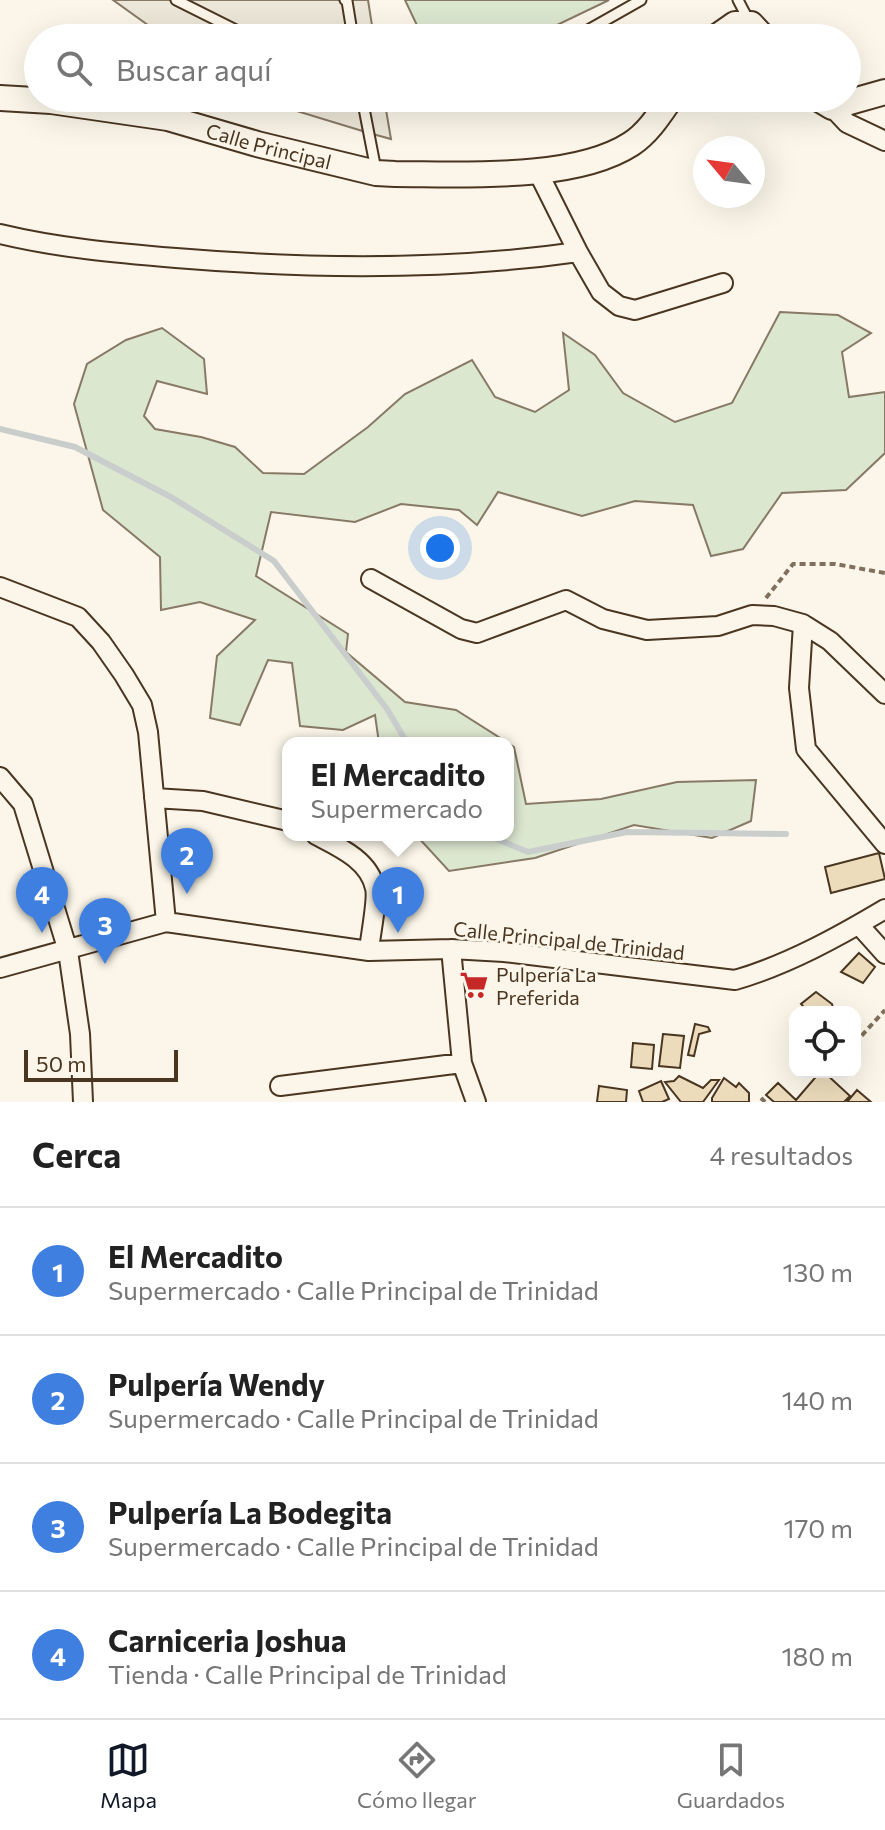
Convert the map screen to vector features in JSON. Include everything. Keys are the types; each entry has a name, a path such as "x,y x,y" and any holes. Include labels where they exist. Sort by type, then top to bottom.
{"street":[{"path":"861,96 885,92"},
{"name":"Calle Principal","path":"0,98 24,99"},
{"name":"Calle Principal","path":"127,112 168,118 376,173 538,172 609,156 633,143 661,112"},
{"path":"835,112 847,123 885,141"},
{"path":"538,172 601,292 619,306 635,310 723,283"},
{"path":"0,234 97,251 253,264 413,266 538,258 578,252"},
{"path":"371,579 461,629 477,633 566,600 603,619 647,630 718,626 752,615 774,616 803,624 830,641 885,694"},
{"path":"0,587 78,617 101,642 142,705 148,732 166,922"},
{"path":"803,624 799,688 806,749 885,844"},
{"path":"0,777 23,804 68,951 80,1034 83,1102"},
{"path":"154,798 203,801 282,820"},
{"path":"328,841 344,849 363,865 376,889 369,951"},
{"name":"Calle Principal de Trinidad","path":"0,968 166,922 369,951 451,949 504,952 735,980 765,971 885,909"},
{"path":"859,925 885,954"},
{"path":"451,949 462,1063 476,1102"},
{"path":"280,1086 462,1063"}],"lane":[{"path":"176,0 224,24"},
{"path":"345,0 351,24"},
{"path":"599,24 641,0"},
{"path":"738,0 753,24"},
{"path":"365,112 376,173"}],"path":[{"path":"752,615 793,564 835,564 885,573"},
{"path":"861,1036 885,1010"}],"green space":[{"path":"405,0 609,0 559,24 416,24"},
{"path":"780,312 838,315 871,333 842,352 849,397 885,392 885,453 846,490 782,493 743,549 711,556 693,505 635,501 582,516 498,492 477,525 459,510 401,504 355,522 271,512 256,576 348,634 346,652 405,702 456,710 499,737 378,737 375,715 343,730 300,726 292,663 268,660 240,725 210,718 217,656 255,620 200,602 161,610 160,557 103,510 74,404 87,364 126,340 162,328 204,359 207,394 157,381 144,416 155,429 235,447 263,473 304,474 368,427 405,394 472,360 495,397 535,412 569,390 563,333 595,355 623,393 675,422 732,403"},
{"path":"514,747 526,804 601,799 677,782 756,780 751,821 712,838 634,825 535,858 449,871 422,841 514,841"}],"shaded area":[{"path":"113,0 368,0 372,24 146,24"},
{"path":"300,112 386,112 391,139"}],"building":[{"path":"879,853 885,879 831,893 825,867"},
{"path":"859,953 875,967 863,983 841,972"},
{"path":"816,992 832,1006 803,1006 801,1004"},
{"path":"695,1024 708,1027 710,1031 699,1034 694,1056 688,1055"},
{"path":"663,1034 684,1036 680,1068 659,1066"},
{"path":"633,1043 654,1045 652,1069 631,1067"},
{"path":"679,1076 703,1088 711,1080 719,1080 703,1102 681,1102 665,1082 674,1081"},
{"path":"724,1078 736,1087 739,1083 749,1093 749,1102 712,1102"},
{"path":"815,1078 830,1078 850,1096 844,1102 774,1102 766,1095 778,1083 796,1100"},
{"path":"661,1081 669,1099 643,1102 639,1091"},
{"path":"599,1086 627,1090 626,1102 597,1102"},
{"path":"857,1090 871,1102 847,1102"}],"waterway":[{"path":"0,429 75,447 171,497 274,561 387,709 403,737"},
{"path":"501,841 528,852 627,832 786,834"}],"place":[{"name":"Pulpería Wendy","path":"187,894"},
{"name":"Carniceria Joshua","path":"42,933"},
{"name":"El Mercadito","path":"398,933"},
{"name":"Pulpería La Bodegita","path":"105,964"},
{"name":"Pulpería La Preferida","path":"474,985"}]}
